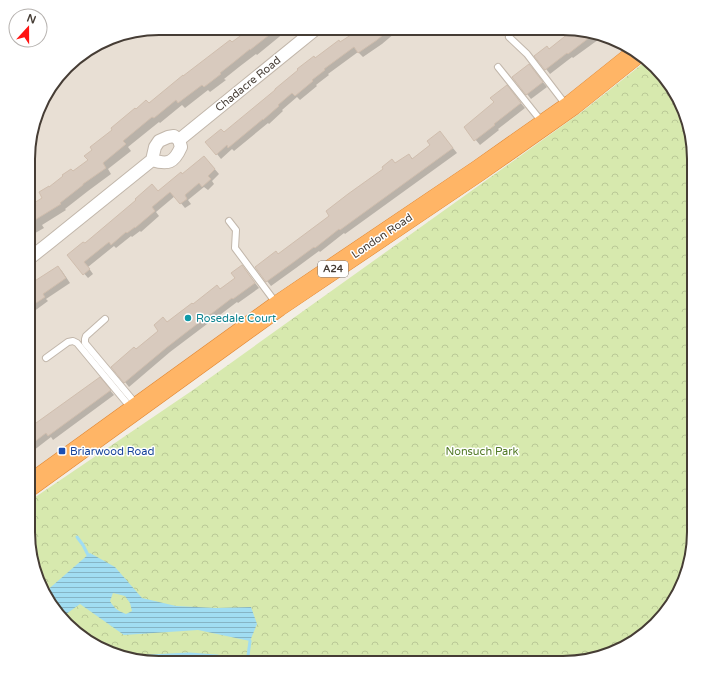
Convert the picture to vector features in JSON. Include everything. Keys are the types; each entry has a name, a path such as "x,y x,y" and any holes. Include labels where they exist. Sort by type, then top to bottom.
{"highway":[{"name":"London Road","path":"35,482 278,306 544,125 632,57"}],"street":[{"name":"Chadacre Road","path":"180,140 308,35"},
{"path":"35,254 50,244 152,160 155,146 159,140 174,136 180,140 181,147 174,159 166,162 152,160"}],"lane":[{"path":"510,37 527,54 568,107"},
{"path":"498,67 544,125"},
{"path":"229,221 236,230 235,248 278,306"},
{"path":"105,319 86,336 86,343 136,409"},
{"path":"46,358 68,342 77,342 136,409"}],"shaded area":[{"path":"159,35 571,35 595,39 610,44 626,52 555,109 35,476 36,143 44,112 56,90 66,77 84,61 104,48 127,39"}],"green space":[{"name":"Nonsuch Park","path":"642,64 651,71 661,84 678,112 685,135 687,151 687,540 685,556 678,579 670,594 656,614 645,625 625,639 610,647 587,654 571,656 151,656 135,654 112,647 97,639 71,620 52,594 44,579 37,556 35,540 35,497 193,390 583,111"}],"water":[{"path":"90,553 115,567 142,598 176,606 216,608 251,607 257,624 250,641 198,630 124,635 80,604 66,614 49,589","holes":["113,593 125,596 130,603 132,611 126,614 116,609 110,601"]}],"building":[{"path":"242,35 269,35 204,87 202,85 178,103 176,100 154,118 152,117 123,141 126,144 103,163 106,168 83,184 60,203 61,204 35,220 35,202 42,198 39,192 49,187 71,169 73,171 88,160 84,156 92,150 90,147 112,130 111,128 135,108 136,109 146,100 149,103 183,75 230,40 232,42"},
{"path":"351,35 383,35 358,53 354,47 324,69 325,70 295,96 292,93 263,120 228,148 227,145 216,155 205,142 221,129 224,132 314,56 315,58 339,40 340,42"},
{"path":"566,35 589,38 545,70 534,56 547,46 549,49"},
{"path":"529,64 543,82 526,95 512,77"},
{"path":"507,85 521,103 474,141 464,127 494,102 490,98"},
{"path":"440,131 453,148 266,282 255,267 276,251 278,254 329,216 326,211 383,169 382,167 392,159 395,163 409,154 412,159 430,145 427,141"},
{"path":"204,156 215,169 208,176 211,179 202,187 199,183 185,195 187,199 180,204 170,192 152,207 155,211 135,228 127,233 126,232 111,245 109,242 84,262 90,269 83,275 67,255 83,242 85,243 136,200 135,199 152,184 158,191"},
{"path":"242,265 255,283 210,314 124,383 111,367 134,347 136,349 158,331 154,325 163,317 167,322 217,285 220,289 235,278 231,273"},
{"path":"58,266 66,278 43,294 45,297 35,304 35,281"},
{"path":"100,377 111,390 48,436 46,433 35,441 35,424"}],"waterway":[{"path":"77,537 88,555"},
{"path":"248,656 250,641"},
{"path":"151,656 189,654 217,656"}],"place":[{"name":"Rosedale Court","path":"188,318"},
{"name":"Briarwood Road","path":"62,451"}]}
